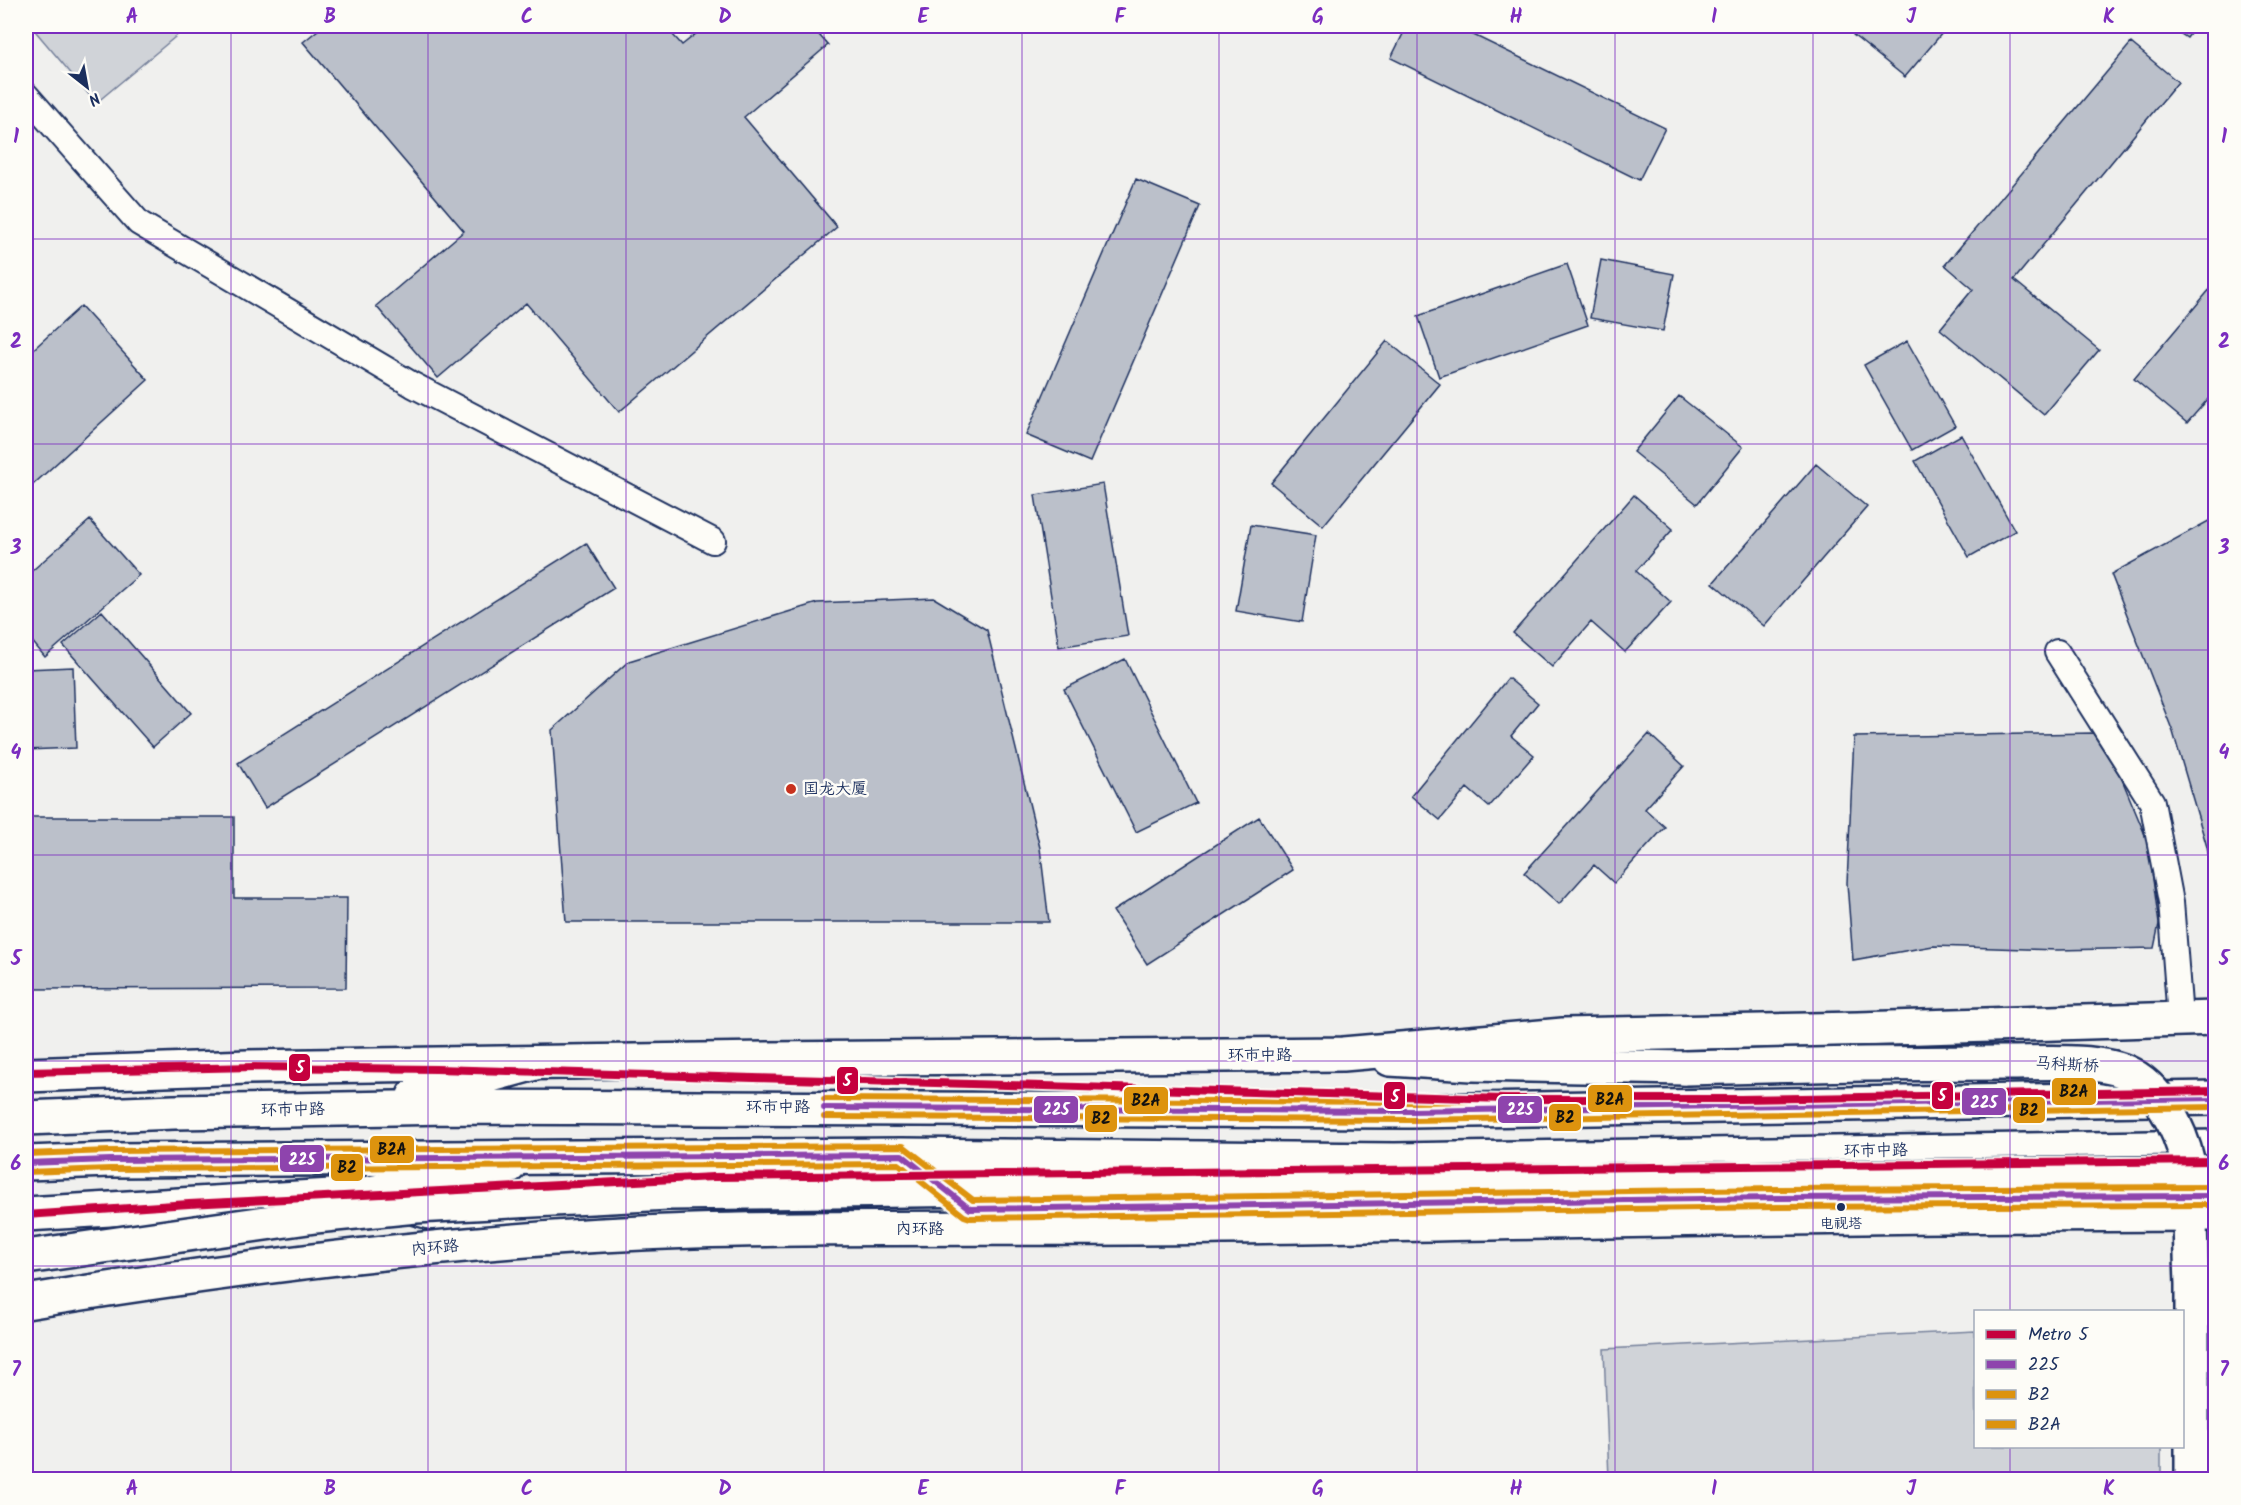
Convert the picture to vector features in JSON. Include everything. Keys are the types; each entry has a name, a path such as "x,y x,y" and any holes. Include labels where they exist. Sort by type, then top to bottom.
{"main road":[{"path":"1343,1054 1563,1035 2216,1018"},
{"name":"环市中路","path":"26,1075 248,1067 1343,1054"},
{"name":"马科斯桥","path":"1343,1054 1472,1064 1685,1068 1927,1062 2063,1064 2125,1071 2137,1078 2155,1095 2170,1116 2184,1147 2188,1163 2192,1257 2192,1479"},
{"path":"363,1110 535,1063"},
{"name":"环市中路","path":"26,1118 174,1112 449,1107 1412,1111 2216,1098"},
{"name":"环市中路","path":"26,1163 110,1160 902,1155 1395,1160 2216,1146"},
{"path":"902,1155 970,1209"},
{"path":"26,1214 365,1194 550,1158"},
{"path":"26,1257 315,1216 416,1206 668,1193 2216,1173"},
{"path":"365,1194 456,1219 526,1219 714,1212 1788,1198 2216,1196"},
{"name":"内环路","path":"26,1302 224,1272 379,1253 691,1231 1080,1229 2045,1214 2216,1215"}],"lane":[{"path":"26,95 139,223 413,386 713,541"},
{"path":"2057,652 2152,802 2171,902 2180,1018"}],"shaded area":[{"path":"31,26 175,26 181,32 96,103"},
{"path":"1974,1331 1974,1448 2161,1448 2161,1479 1609,1479 1604,1349"}],"building":[{"path":"323,26 665,26 682,45 706,26 811,26 828,45 744,117 837,227 619,412 526,303 438,378 376,306 464,231 303,42"},
{"path":"1407,26 1455,26 1665,128 1639,180 1391,58"},
{"path":"1861,26 1948,26 1905,77 1853,35"},
{"path":"2169,26 2196,26 2187,38"},
{"path":"2131,43 2178,82 2014,280 2099,350 2044,415 1940,329 1973,289 1945,265"},
{"path":"1136,179 1200,206 1090,462 1026,435"},
{"path":"1601,260 1674,274 1663,331 1590,318"},
{"path":"1567,264 1588,325 1439,377 1418,316"},
{"path":"2216,282 2216,390 2187,423 2134,379"},
{"path":"81,306 148,380 26,491 26,356"},
{"path":"1387,341 1440,384 1323,526 1271,483"},
{"path":"1907,341 1955,426 1912,450 1864,365"},
{"path":"1679,396 1743,447 1697,504 1633,452"},
{"path":"1961,435 2015,531 1969,557 1915,461"},
{"path":"1816,464 1867,507 1764,626 1713,583"},
{"path":"1103,484 1128,636 1059,647 1035,495"},
{"path":"1634,495 1673,529 1636,571 1671,602 1625,652 1591,622 1552,667 1513,633"},
{"path":"2216,517 2216,905 2207,847 2173,732 2111,574"},
{"path":"90,520 139,575 45,657 26,634 26,576"},
{"path":"1251,525 1316,535 1302,622 1236,611"},
{"path":"586,543 614,588 265,808 238,763"},
{"name":"国龙大厦","path":"934,598 987,630 1040,848 1049,922 566,922 552,730 629,661 817,603"},
{"path":"102,611 191,713 153,747 63,645"},
{"path":"1125,659 1196,803 1136,832 1064,689"},
{"path":"73,667 76,748 26,750 26,669"},
{"path":"1508,678 1538,703 1511,736 1534,755 1489,807 1467,788 1440,820 1411,796"},
{"path":"2093,733 2121,777 2148,842 2159,924 2154,948 2058,950 1933,946 1853,960 1847,883 1854,737"},
{"path":"1649,734 1684,766 1645,809 1665,827 1614,883 1594,865 1559,904 1524,873"},
{"path":"26,817 234,817 234,898 347,898 346,988 26,989"},
{"path":"1259,817 1293,870 1147,964 1113,911"}],"metro line":[{"name":"5","path":"26,1072 254,1067 436,1069 1506,1099 1740,1099 2216,1091"},
{"name":"5","path":"26,1215 189,1204 713,1177 2216,1161"}],"transit line":[{"name":"B2A","path":"824,1099 1411,1102 2216,1089"},
{"name":"225","path":"824,1108 1411,1111 2216,1098"},
{"name":"B2","path":"824,1117 1411,1120 2216,1107"},
{"name":"B2A","path":"26,1154 110,1151 903,1146 973,1200 1778,1189 2216,1187"},
{"name":"225","path":"26,1163 110,1160 902,1155 970,1209 1778,1198 2216,1196"},
{"name":"B2","path":"26,1172 110,1169 899,1164 964,1216 970,1218 1778,1207 2216,1205"}],"place":[{"name":"国龙大厦","path":"791,789"},
{"name":"电视塔","path":"1841,1207"}]}
